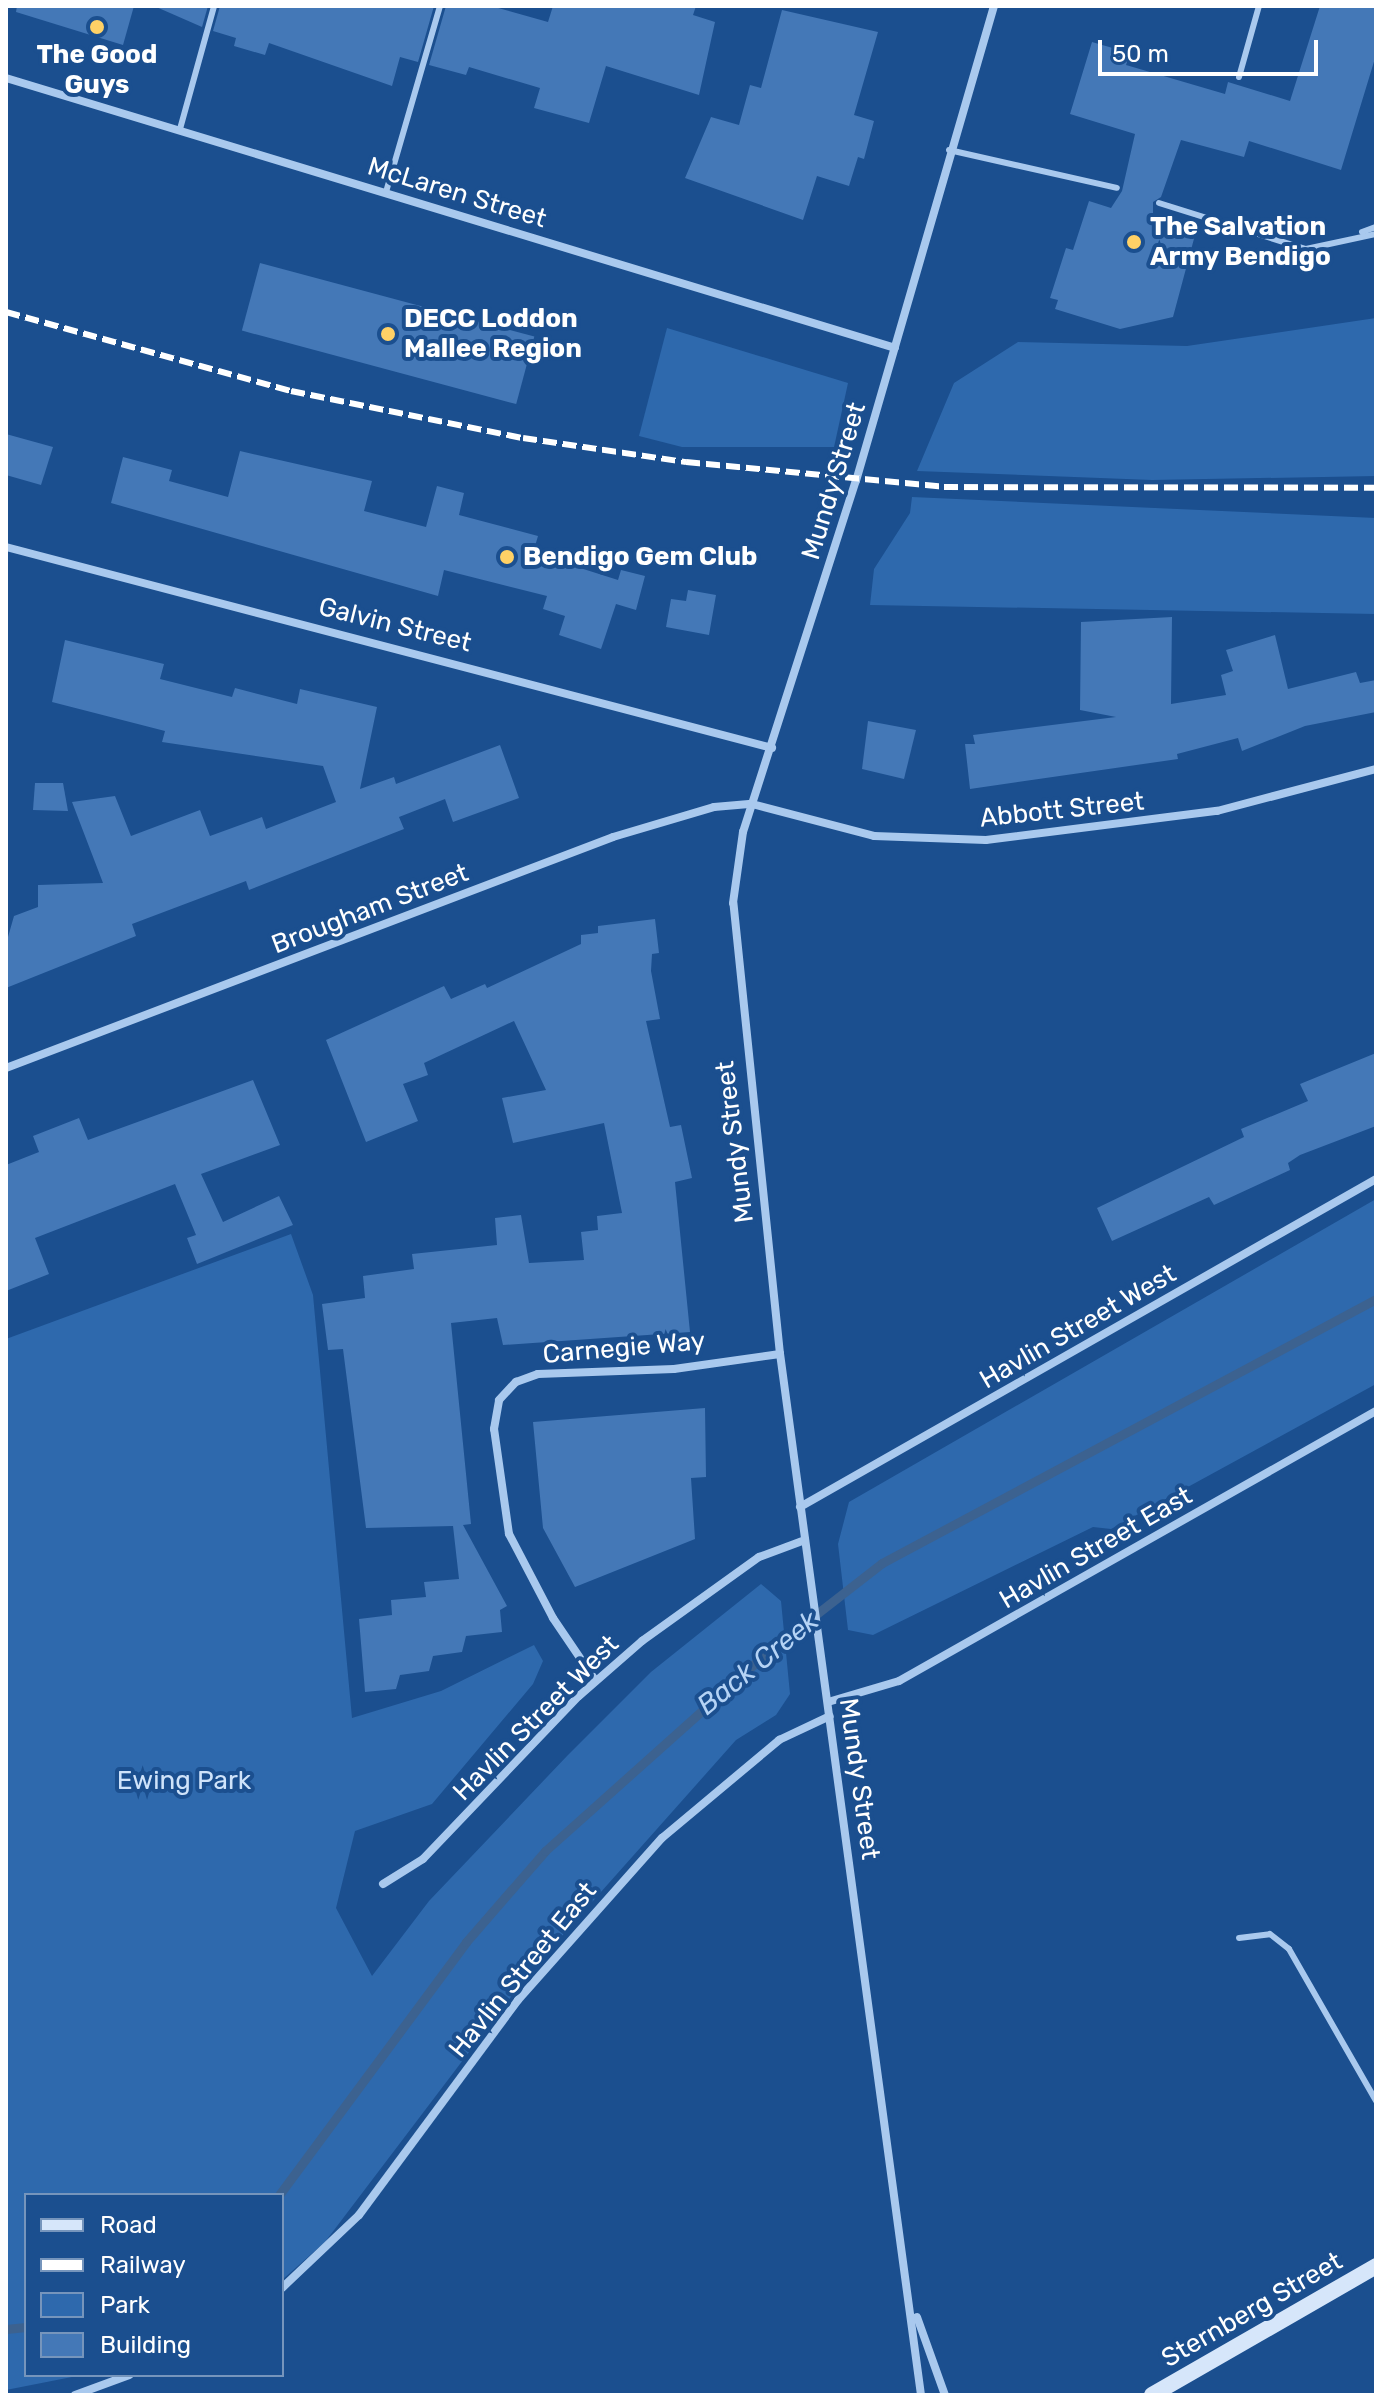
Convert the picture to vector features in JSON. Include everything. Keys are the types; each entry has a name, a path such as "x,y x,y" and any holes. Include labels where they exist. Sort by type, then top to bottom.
{"street":[{"name":"Mundy Street","path":"921,2395 912,2301 780,1354 734,939 737,865 752,804 895,348 949,150 994,6"},
{"name":"McLaren Street","path":"6,78 895,348"},
{"name":"Galvin Street","path":"6,547 772,748"},
{"name":"Abbott Street","path":"752,804 845,832 986,840 1217,811 1376,769"},
{"name":"Brougham Street","path":"6,1068 613,837 714,807 752,804"},
{"name":"Havlin Street West","path":"800,1507 1376,1179"},
{"name":"Carnegie Way","path":"595,1680 553,1618 509,1534 494,1429 499,1400 516,1382 538,1374 674,1369 780,1354"},
{"name":"Havlin Street East","path":"828,1702 899,1681 1376,1411"},
{"name":"Havlin Street West","path":"383,1884 441,1842 595,1680 759,1557 805,1540"},
{"name":"Havlin Street East","path":"284,2286 359,2215 518,2000 662,1838 759,1754 806,1722 830,1716"},
{"name":"Sternberg Street","path":"1152,2395 1376,2266"},
{"name":"Mundy Street","path":"912,2301 945,2395"},
{"path":"75,2395 124,2377"}],"lane":[{"path":"180,129 214,6"},
{"path":"386,192 440,6"},
{"path":"1239,77 1259,6"},
{"path":"949,150 1117,188"},
{"path":"1159,203 1306,249 1376,227"},
{"path":"1351,236 1376,234"},
{"path":"1239,1938 1270,1934 1289,1949 1376,2101"}],"green space":[{"path":"1376,318 1376,476 1152,480 917,471 954,383 1018,342 1187,346"},
{"path":"667,328 848,383 834,447 682,447 639,436"},
{"path":"912,497 1376,518 1376,614 870,605 874,569 910,513"},
{"path":"1376,1199 1376,1384 1111,1529 1093,1527 873,1635 848,1630 838,1544 849,1502"},
{"name":"Ewing Park","path":"291,1234 313,1295 352,1718 441,1691 534,1645 543,1661 533,1684 432,1804 355,1831 336,1908 372,1976 429,1901 567,1756 651,1672 761,1584 781,1601 790,1694 776,1715 736,1740 529,1973 325,2242 284,2278 284,2193 24,2193 24,2377 72,2377 6,2390 6,1339"}],"building":[{"name":"The Good Guys","path":"17,6 134,6 123,45 16,12"},
{"path":"154,6 208,6 202,27"},
{"path":"220,6 434,6 418,62 400,57 392,86 269,43 265,55 234,46 236,38 213,31"},
{"path":"446,6 491,6 548,22 553,6 696,6 693,15 715,22 699,95 606,66 589,123 534,108 540,88 469,67 466,75 429,65"},
{"path":"1320,6 1376,6 1376,55 1341,170 1249,141 1244,157 1181,140 1161,197 1153,202 1153,222 1195,235 1173,317 1120,329 1055,309 1058,300 1050,298 1066,248 1073,250 1089,201 1111,208 1122,191 1135,134 1070,114 1092,42 1130,53 1126,65 1225,94 1228,82 1290,101"},
{"path":"782,10 878,32 854,115 874,121 864,159 858,157 849,186 817,176 803,220 685,178 711,117 739,125 750,85 761,88"},
{"name":"DECC Loddon Mallee Region","path":"260,263 534,337 516,404 242,331"},
{"path":"6,434 53,447 41,485 6,475"},
{"path":"240,451 372,481 364,511 426,527 437,486 464,493 459,515 538,536 533,553 618,580 621,570 645,576 636,610 616,604 601,649 559,635 565,616 543,609 547,596 444,570 438,596 111,503 123,457 172,470 169,481 228,497"},
{"path":"688,590 716,595 709,635 666,627 671,599 686,601"},
{"path":"1172,617 1171,704 1226,695 1221,675 1233,671 1226,650 1275,635 1288,689 1356,672 1360,683 1376,680 1376,712 1305,726 1242,751 1238,738 1177,754 1178,759 970,789 965,744 975,744 973,735 1116,717 1080,710 1081,622"},
{"path":"65,640 164,664 160,679 232,697 235,688 297,704 300,689 377,707 360,789 394,777 396,784 500,745 519,798 453,822 445,799 399,817 404,829 249,890 246,881 132,924 136,936 6,988 6,944 14,916 38,907 38,885 103,883 72,802 115,796 131,836 200,810 210,836 262,817 266,829 336,802 323,766 162,742 165,731 52,702"},
{"path":"868,721 916,730 904,779 862,769"},
{"path":"35,783 63,783 68,811 33,810"},
{"path":"655,919 659,953 652,954 651,971 660,1019 646,1021 670,1127 681,1125 692,1178 675,1182 690,1332 503,1345 497,1318 451,1323 471,1524 463,1525 507,1606 500,1610 502,1632 466,1636 462,1652 433,1656 429,1671 400,1675 396,1689 365,1692 359,1619 392,1615 391,1600 426,1597 424,1582 459,1579 453,1526 366,1528 343,1349 328,1350 322,1304 365,1298 363,1276 414,1269 412,1254 497,1245 495,1218 521,1215 529,1263 584,1260 581,1232 598,1230 597,1216 622,1213 604,1123 513,1143 502,1098 546,1090 514,1021 424,1063 428,1075 403,1084 418,1121 366,1142 326,1040 444,986 451,999 485,984 487,988 581,944 581,935 598,933 598,926"},
{"path":"1376,1053 1376,1126 1300,1155 1288,1163 1290,1170 1214,1205 1209,1197 1112,1241 1097,1208 1244,1137 1241,1129 1308,1101 1300,1084"},
{"path":"253,1080 280,1145 201,1174 223,1222 279,1196 293,1225 197,1264 187,1238 196,1235 175,1184 35,1238 49,1274 6,1291 6,1165 39,1152 33,1136 79,1118 88,1140"},
{"path":"705,1408 706,1477 691,1478 695,1539 575,1587 543,1528 533,1422"}],"waterway":[{"name":"Back Creek","path":"280,2193 466,1942 545,1851 769,1651 882,1563 1376,1299"},
{"name":"Back Creek","path":"6,2329 24,2327"}],"railway":[{"path":"6,312 291,391 523,438 686,462 944,487 1376,488"}],"place":[{"name":"The Good Guys","path":"97,27"},
{"name":"The Salvation Army Bendigo","path":"1134,242"},
{"name":"DECC Loddon Mallee Region","path":"388,334"},
{"name":"Bendigo Gem Club","path":"507,557"}]}
